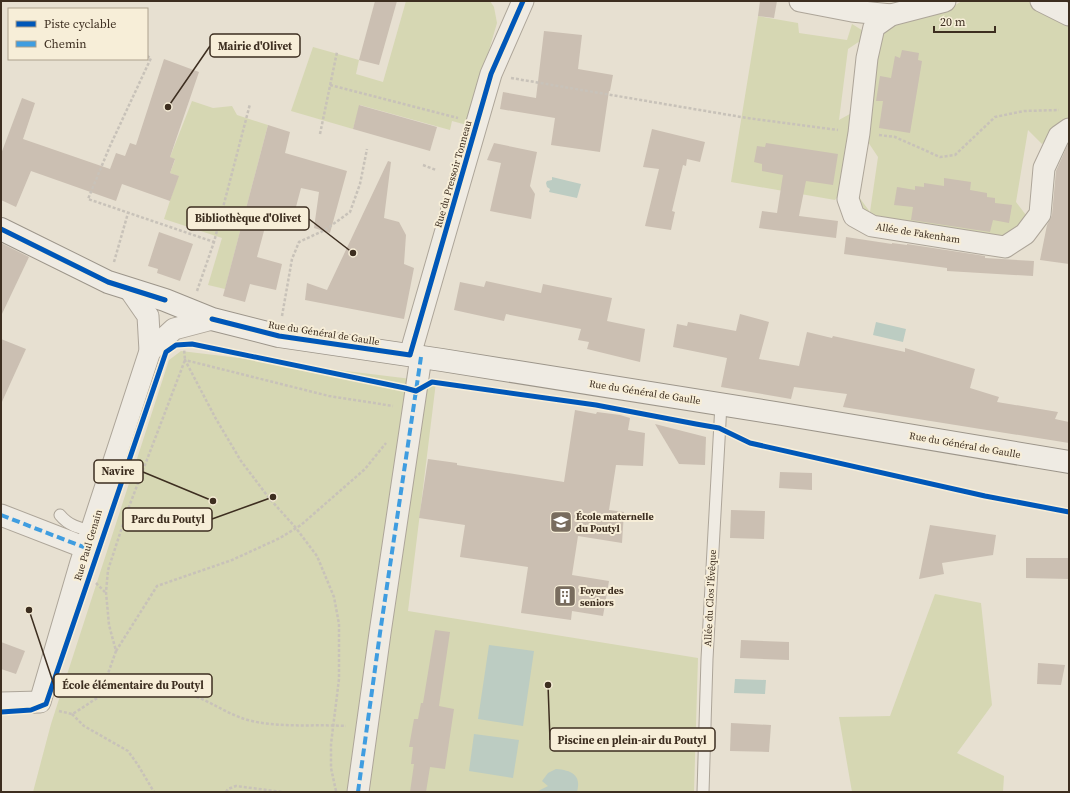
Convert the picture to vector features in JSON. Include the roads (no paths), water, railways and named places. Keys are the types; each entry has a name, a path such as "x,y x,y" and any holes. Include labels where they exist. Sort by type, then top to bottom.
{"main road":[{"name":"Rue du Général de Gaulle","path":"1,229 108,282 165,300 212,319 279,336 721,404 1069,462"}],"street":[{"name":"Rue du Pressoir Tonneau","path":"358,792 416,356 462,178 491,74 523,1"},
{"name":"Allée de Fakenham","path":"800,1 852,11 891,15"},
{"name":"Allée de Fakenham","path":"944,1 891,15 874,27 867,58 859,133 848,199 854,216 872,226 1005,247 1025,234 1040,214 1044,168 1066,120"},
{"path":"1041,1 1069,15"},
{"name":"Rue Paul Genain","path":"1,703 40,702 89,540 150,351 148,316 130,290"},
{"name":"Rue Paul Genain","path":"150,351 174,329 212,319"},
{"path":"1,515 89,540"}],"lane":[{"name":"Allée du Clos l'Évêque","path":"703,792 707,659 721,404"},
{"path":"60,515 66,522 89,540"}],"place":[{"name":"Mairie d'Olivet","path":"168,107"},
{"name":"Bibliothèque d'Olivet","path":"353,253"},
{"name":"Parc du Poutyl","path":"273,497"},
{"name":"Navire","path":"213,501"},
{"name":"École maternelle du Poutyl","path":"561,522"},
{"name":"Foyer des seniors","path":"565,596"},
{"name":"École élémentaire du Poutyl","path":"29,610"},
{"name":"Piscine en plein-air du Poutyl","path":"548,685"}]}
